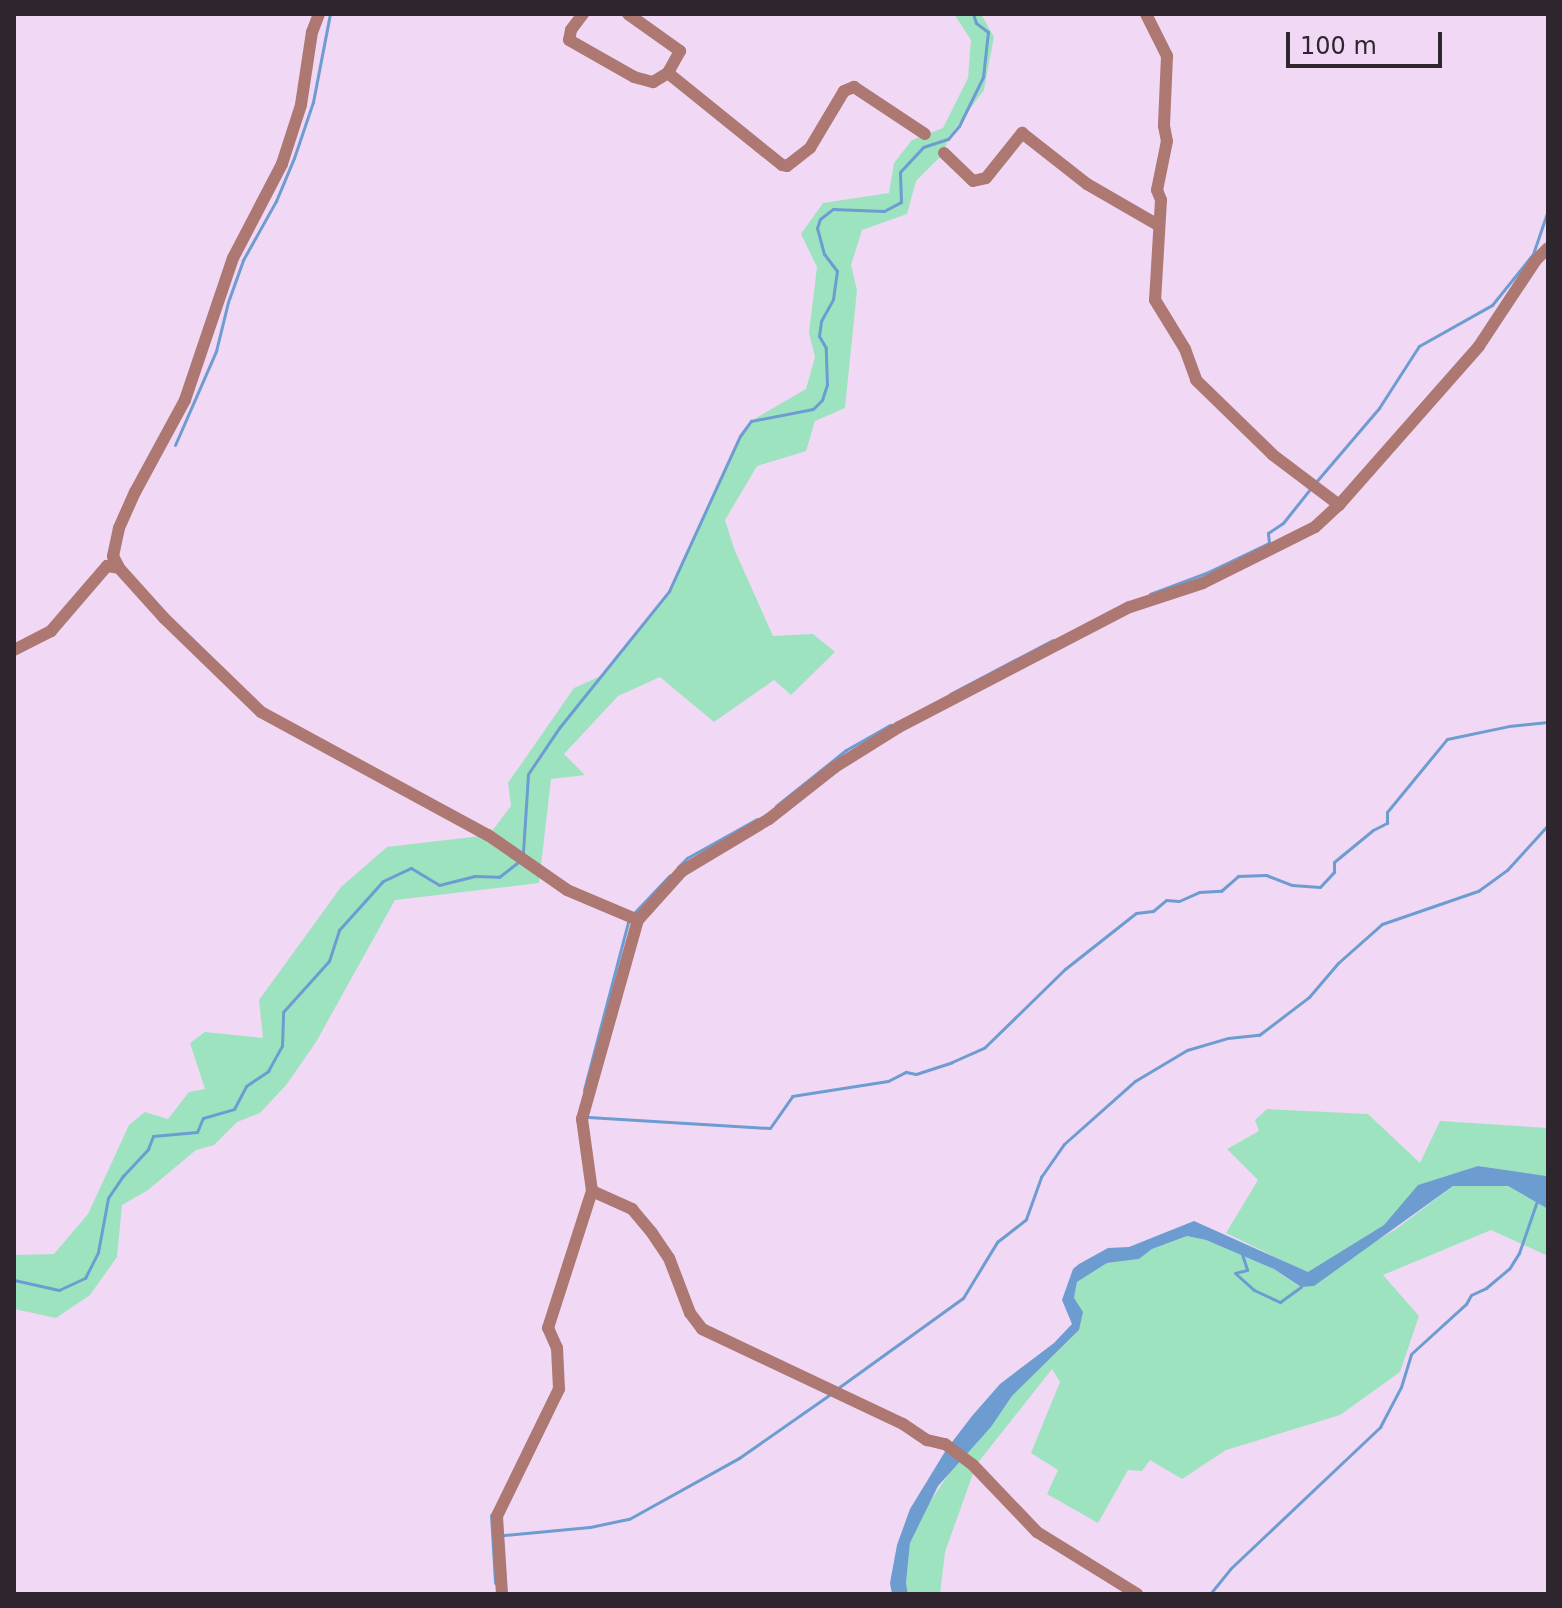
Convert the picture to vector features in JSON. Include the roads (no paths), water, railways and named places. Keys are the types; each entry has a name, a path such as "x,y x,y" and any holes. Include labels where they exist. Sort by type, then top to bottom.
{"street":[{"path":"319,14 312,32 301,105 286,154 266,200 233,258 185,400 119,528 113,556 119,568 164,618 261,712 488,835 567,890 638,920"},
{"path":"583,14 571,30 569,40 634,77 653,82 668,73 680,51 628,14"},
{"path":"1146,14 1167,56 1164,126 1167,141 1157,190 1161,200 1155,300 1185,349 1196,380 1273,455 1339,505"},
{"path":"668,73 782,165 787,166 810,148 844,91 854,87 925,134"},
{"path":"944,153 973,181 986,178 1022,133 1087,184 1158,225"},
{"path":"502,1594 497,1516 559,1389 557,1348 548,1328 592,1191 582,1119 638,920 682,871 769,819 835,767 899,727 1130,607 1203,583 1315,527 1339,505 1479,346 1548,248"},
{"path":"14,650 51,631 107,566 119,568"},
{"path":"592,1191 632,1209 652,1233 669,1258 690,1313 702,1329 882,1413 927,1440 945,1444 966,1460 1037,1532 1137,1594"}],"water":[{"path":"1478,1166 1546,1176 1548,1209 1508,1186 1453,1186 1314,1286 1301,1287 1274,1269 1206,1240 1187,1236 1152,1249 1139,1259 1107,1263 1077,1282 1074,1298 1083,1312 1079,1330 1012,1396 991,1427 938,1486 910,1543 906,1583 908,1594 892,1594 890,1583 897,1545 910,1509 946,1450 1000,1384 1054,1343 1072,1324 1062,1300 1073,1269 1079,1264 1108,1248 1129,1247 1194,1221 1308,1272 1384,1225 1418,1185"}],"waterway":[{"path":"175,445 216,351 228,302 243,260 276,201 294,158 313,102 330,14"},
{"path":"523,852 528,774 559,728 669,591 740,436 751,421 813,409 822,400 827,385 826,348 819,336 821,321 833,299 837,271 824,254 817,228 820,219 833,209 884,211 901,202 900,172 923,147 948,139 959,126 983,77 988,32 976,23 973,14"},
{"path":"1315,483 1379,408 1419,346 1492,305 1533,254 1548,210"},
{"path":"1150,594 1206,573 1269,543 1268,533 1283,523 1310,489"},
{"path":"950,694 1053,640"},
{"path":"588,1117 770,1128 792,1096 888,1081 906,1072 916,1074 952,1062 985,1047 1065,969 1136,913 1153,911 1166,900 1179,901 1199,892 1221,891 1238,876 1266,875 1292,885 1320,887 1334,872 1334,862 1373,830 1387,823 1387,812 1447,739 1509,726 1548,722"},
{"path":"776,806 846,750 890,725"},
{"path":"678,867 687,858 757,819"},
{"path":"838,1388 963,1298 997,1242 1026,1219 1041,1177 1064,1144 1135,1081 1187,1050 1228,1038 1259,1035 1309,997 1338,963 1382,924 1478,891 1507,870 1548,825"},
{"path":"14,1280 59,1290 85,1278 98,1252 108,1198 148,1149 153,1136 197,1132 203,1118 234,1109 246,1086 268,1071 282,1046 283,1012 329,961 339,930 383,881 411,868 439,885 474,876 499,877 518,862"},
{"path":"634,913 670,875"},
{"path":"584,1090 629,919"},
{"path":"1210,1594 1230,1569 1380,1427 1401,1387 1411,1354 1466,1304 1471,1295 1486,1288 1509,1269 1519,1253 1538,1198"},
{"path":"1241,1251 1247,1270 1235,1273 1254,1290 1280,1302 1301,1287"},
{"path":"504,1535 590,1527 629,1519 739,1458 829,1395"},
{"path":"491,1515 495,1583"}]}
